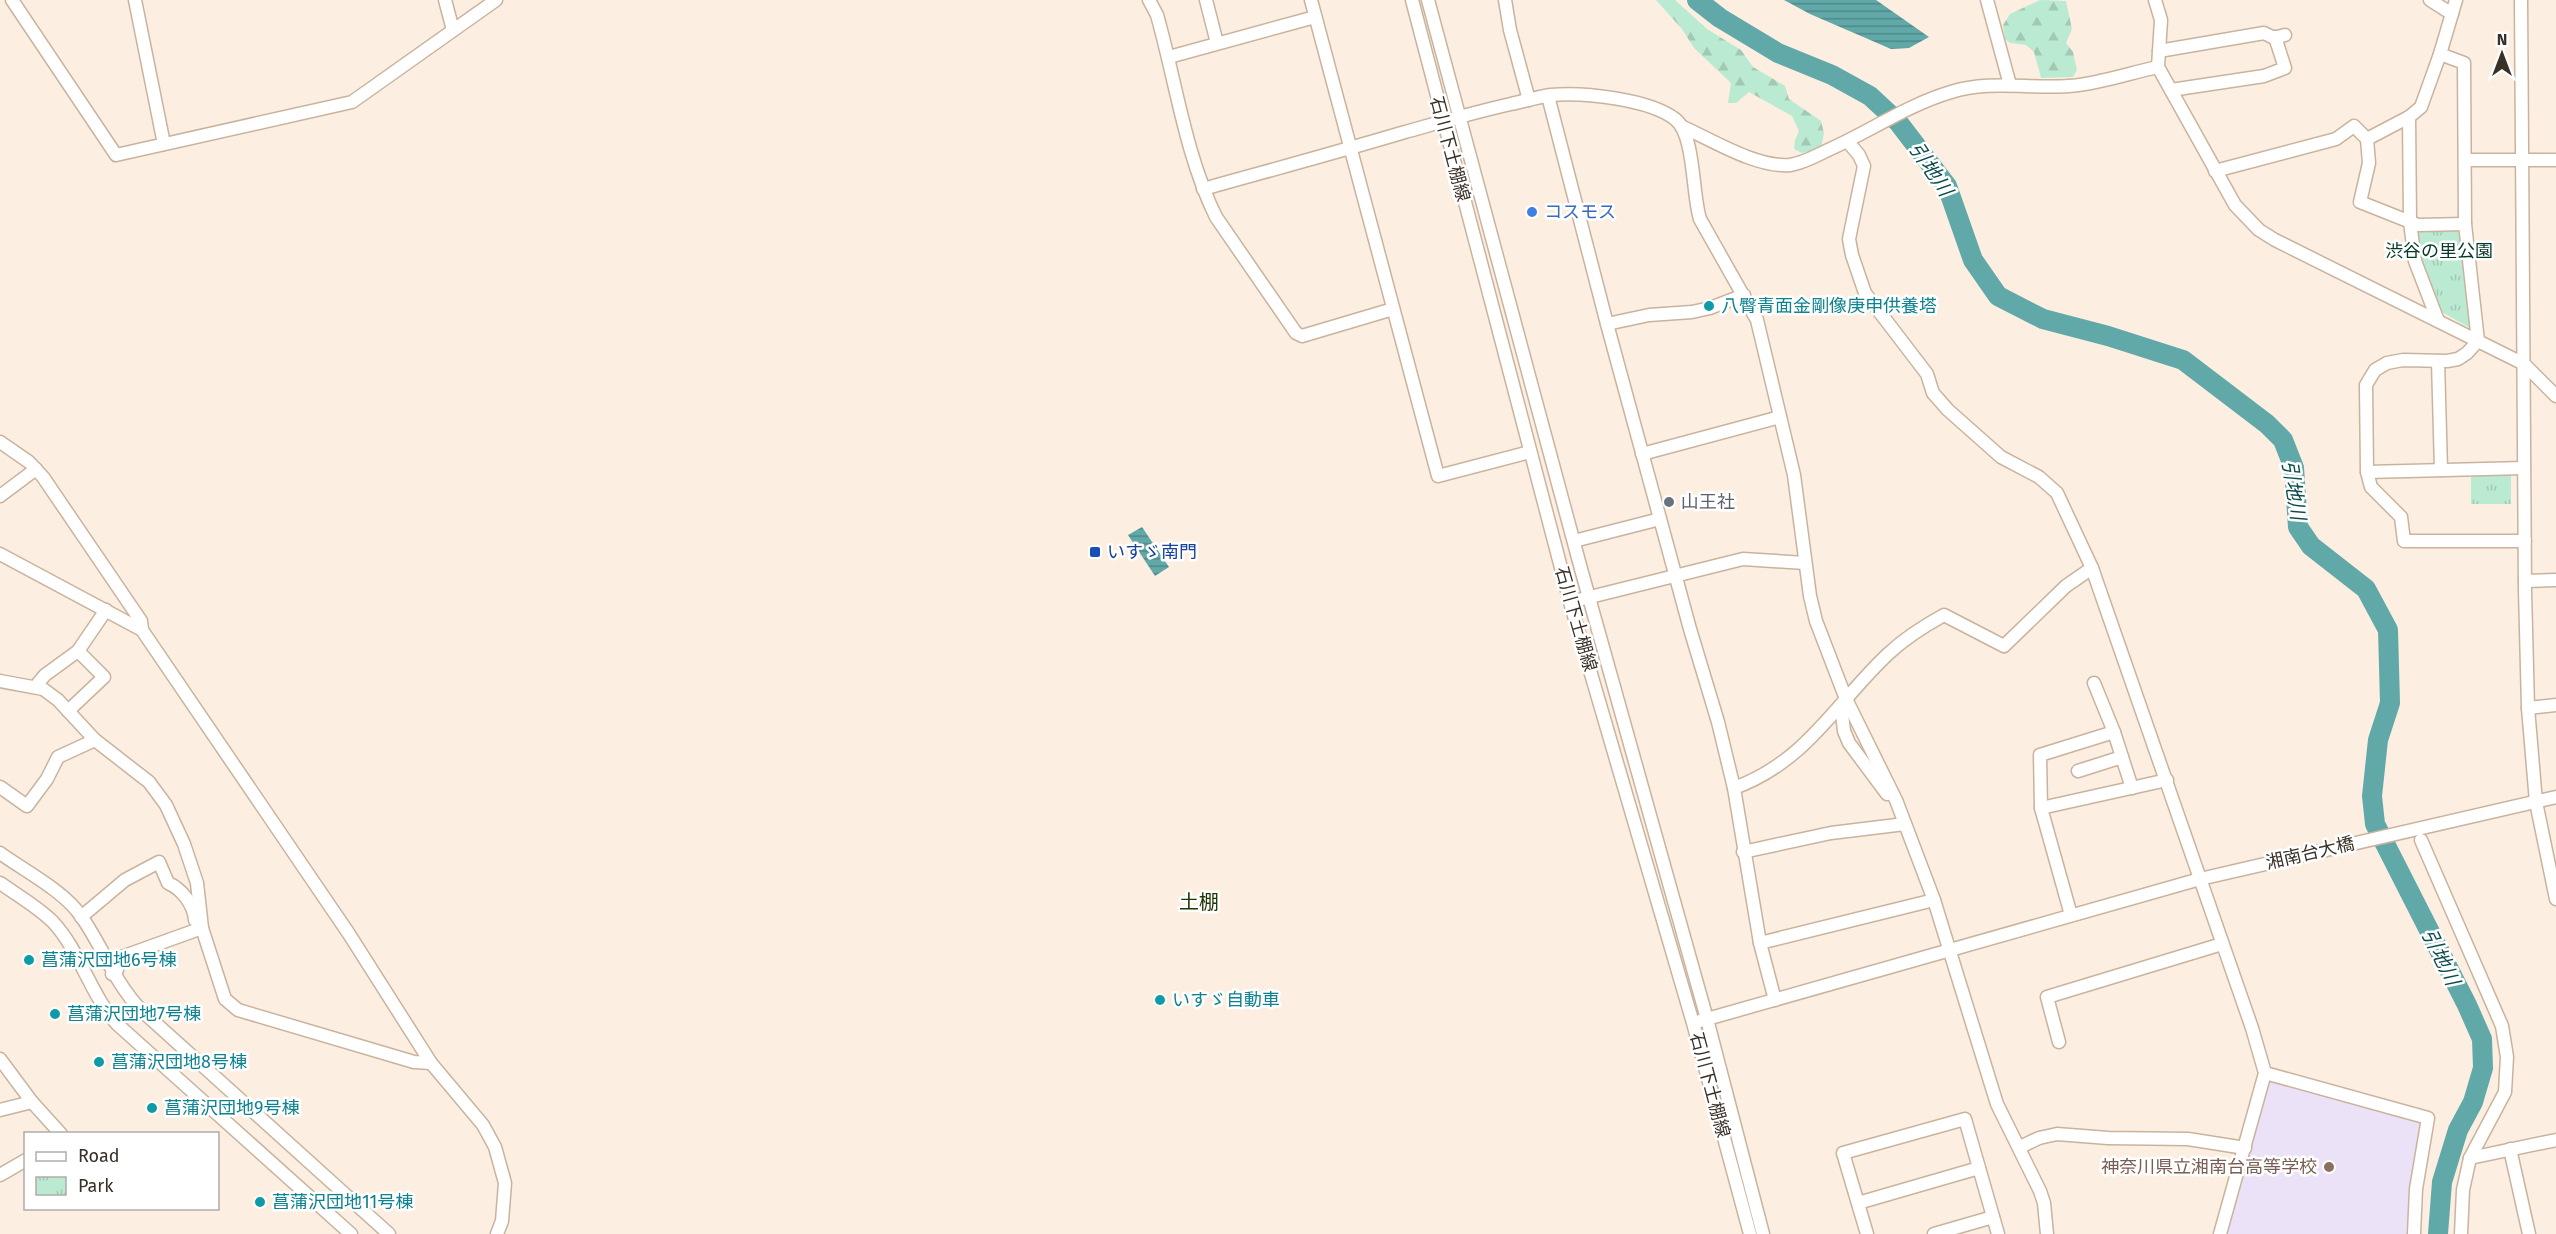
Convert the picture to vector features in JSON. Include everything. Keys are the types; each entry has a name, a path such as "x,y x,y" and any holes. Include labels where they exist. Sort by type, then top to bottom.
{"street":[{"path":"12,0 116,155 352,102 496,0"},
{"path":"135,0 164,144"},
{"path":"445,0 453,30"},
{"path":"1149,0 1157,15 1203,189 1216,217 1296,333 1302,336 1393,309"},
{"path":"1206,0 1217,43"},
{"path":"1311,0 1438,476 1530,452"},
{"name":"石川下土棚線","path":"1412,0 1570,602 1693,1023 1750,1234"},
{"name":"石川下土棚線","path":"1428,0 1589,598 1707,1019 1763,1234"},
{"path":"1505,0 1509,30 1529,100"},
{"path":"1987,0 2010,85"},
{"path":"2155,0 2161,20 2158,67 2235,205 2259,230 2524,364 2556,396"},
{"path":"2430,0 2452,14"},
{"path":"2367,140 2409,117 2421,107 2456,0"},
{"path":"2522,0 2524,468 2528,708 2536,802 2556,899"},
{"path":"1169,57 1315,17"},
{"path":"2159,51 2264,33 2280,36 2285,68 2264,76 2171,90"},
{"path":"2440,54 2464,63 2465,224 2478,340 2467,353 2458,359 2403,360 2387,363 2375,370 2366,385 2367,472 2371,488 2401,517 2404,541 2525,541"},
{"path":"1683,128 1752,158 1790,165 1848,142 1905,110 1954,91 2010,85 2044,88 2073,86 2158,67"},
{"path":"1203,189 1460,116 1548,96 1578,94 1621,100 1675,118 1683,128 1688,142 1695,202 1706,234 1757,320 1794,475 1805,563 1816,621 1844,702 1903,818 1934,900 1997,1104 2040,1191 2046,1216 2047,1234"},
{"path":"1548,96 1642,454 1718,722 1734,788 1743,852 1775,1000"},
{"path":"2409,117 2410,222 2415,261 2438,321"},
{"path":"2216,171 2336,139 2354,126 2367,140 2369,163 2360,202 2418,225 2465,224"},
{"path":"1848,142 1859,154 1864,166 1849,239 1852,255 1868,298 1927,374 1933,393 1948,410 2001,457 2039,477 2057,493 2092,568 2167,780 2265,1073 2220,1234"},
{"path":"2465,160 2556,160"},
{"path":"1607,324 1649,315 1692,312 1744,295"},
{"path":"2438,361 2441,470"},
{"path":"1642,454 1780,417"},
{"path":"0,442 36,469 141,621 142,630"},
{"path":"2367,472 2524,468"},
{"path":"0,496 36,469"},
{"path":"1574,541 1660,519"},
{"path":"0,554 142,630 349,934 431,1062 483,1125 495,1147 505,1183 502,1221 497,1234"},
{"path":"1570,602 1675,574 1743,559 1805,563"},
{"path":"1734,788 1748,783 1814,738 1888,654 1917,630 1944,615 2004,646 2066,586 2092,568"},
{"path":"2525,580 2556,580"},
{"path":"35,687 45,675 78,651 106,610"},
{"path":"68,711 104,677 78,651"},
{"path":"0,681 43,689 95,740 149,782 166,805 184,844 196,883 199,929"},
{"path":"2094,683 2114,732 2132,788"},
{"path":"2528,708 2556,705"},
{"path":"2071,915 2041,808 2040,755 2114,732"},
{"path":"0,787 27,806 47,779 58,757 95,740"},
{"path":"2078,771 2122,757"},
{"path":"2041,808 2167,780"},
{"name":"湘南台大橋","path":"1693,1023 2200,879 2421,833 2556,797"},
{"path":"1743,852 1903,818"},
{"path":"2421,833 2502,1026 2507,1057 2505,1092 2470,1158 2463,1190 2461,1234"},
{"path":"0,853 61,897 81,917 112,974 125,994 141,1011 389,1234"},
{"path":"81,917 125,880 159,862 168,884 178,887 194,911 225,999 238,1010 414,1062 431,1062"},
{"path":"0,883 52,921 63,935 105,1011 117,1024 351,1234"},
{"path":"1761,943 1934,900"},
{"path":"112,974 117,970 116,959 199,929"},
{"path":"2059,1042 2047,997 2222,944"},
{"path":"0,1059 32,1102 59,1132"},
{"path":"2265,1073 2428,1118 2416,1189 2414,1234"},
{"path":"0,1110 32,1102"},
{"path":"1866,1234 1844,1153 1965,1119 1998,1234"},
{"path":"2020,1147 2039,1138 2057,1134 2108,1138 2188,1139 2245,1148"},
{"path":"2470,1158 2556,1140"},
{"path":"2510,1149 2529,1234"},
{"path":"0,1175 24,1161"},
{"path":"1858,1203 1979,1168"},
{"path":"1934,1234 1993,1217"}],"shaded area":[{"name":"神奈川県立湘南台高等学校","path":"2266,1079 2423,1119 2412,1181 2407,1234 2224,1234"}],"green space":[{"path":"1656,0 1675,0 1707,29 1741,50 1753,67 1785,86 1789,99 1821,121 1824,133 1821,148 1802,153 1794,149 1799,131 1792,116 1749,92 1736,103 1728,103 1731,83 1694,48 1682,29"},
{"path":"2040,0 2066,1 2072,29 2066,43 2073,52 2077,70 2073,77 2041,78 2034,52 2026,45 2010,43 2005,39 2003,25 2010,14"},
{"name":"渋谷の里公園","path":"2414,228 2458,228 2472,329 2436,309 2423,278"},
{"path":"2471,474 2511,474 2511,504 2471,504"}],"water":[{"path":"1784,0 1876,0 1929,37 1909,48 1891,49 1810,14"},
{"path":"1142,527 1169,567 1155,576 1128,535"}],"waterway":[{"name":"引地川","path":"1697,0 1720,18 1778,53 1832,75 1870,96 1898,122 1947,186 1973,260 1998,296 2043,319 2108,336 2183,360 2267,424 2283,440 2294,468 2298,527 2311,546 2366,589 2388,630 2390,703 2378,740 2372,796 2375,824 2482,1039 2483,1068 2473,1102 2458,1130 2442,1182 2438,1234"}],"place":[{"name":"コスモス","path":"1532,212"},
{"name":"八臀青面金剛像庚申供養塔","path":"1709,306"},
{"name":"山王社","path":"1669,502"},
{"name":"いすゞ南門","path":"1095,552"},
{"name":"菖蒲沢団地6号棟","path":"29,960"},
{"name":"いすゞ自動車","path":"1160,1000"},
{"name":"菖蒲沢団地7号棟","path":"55,1014"},
{"name":"菖蒲沢団地8号棟","path":"99,1062"},
{"name":"菖蒲沢団地9号棟","path":"152,1108"},
{"name":"神奈川県立湘南台高等学校","path":"2329,1167"},
{"name":"菖蒲沢団地11号棟","path":"260,1202"}],"district":[{"name":"土棚","path":"1199,902"}]}
